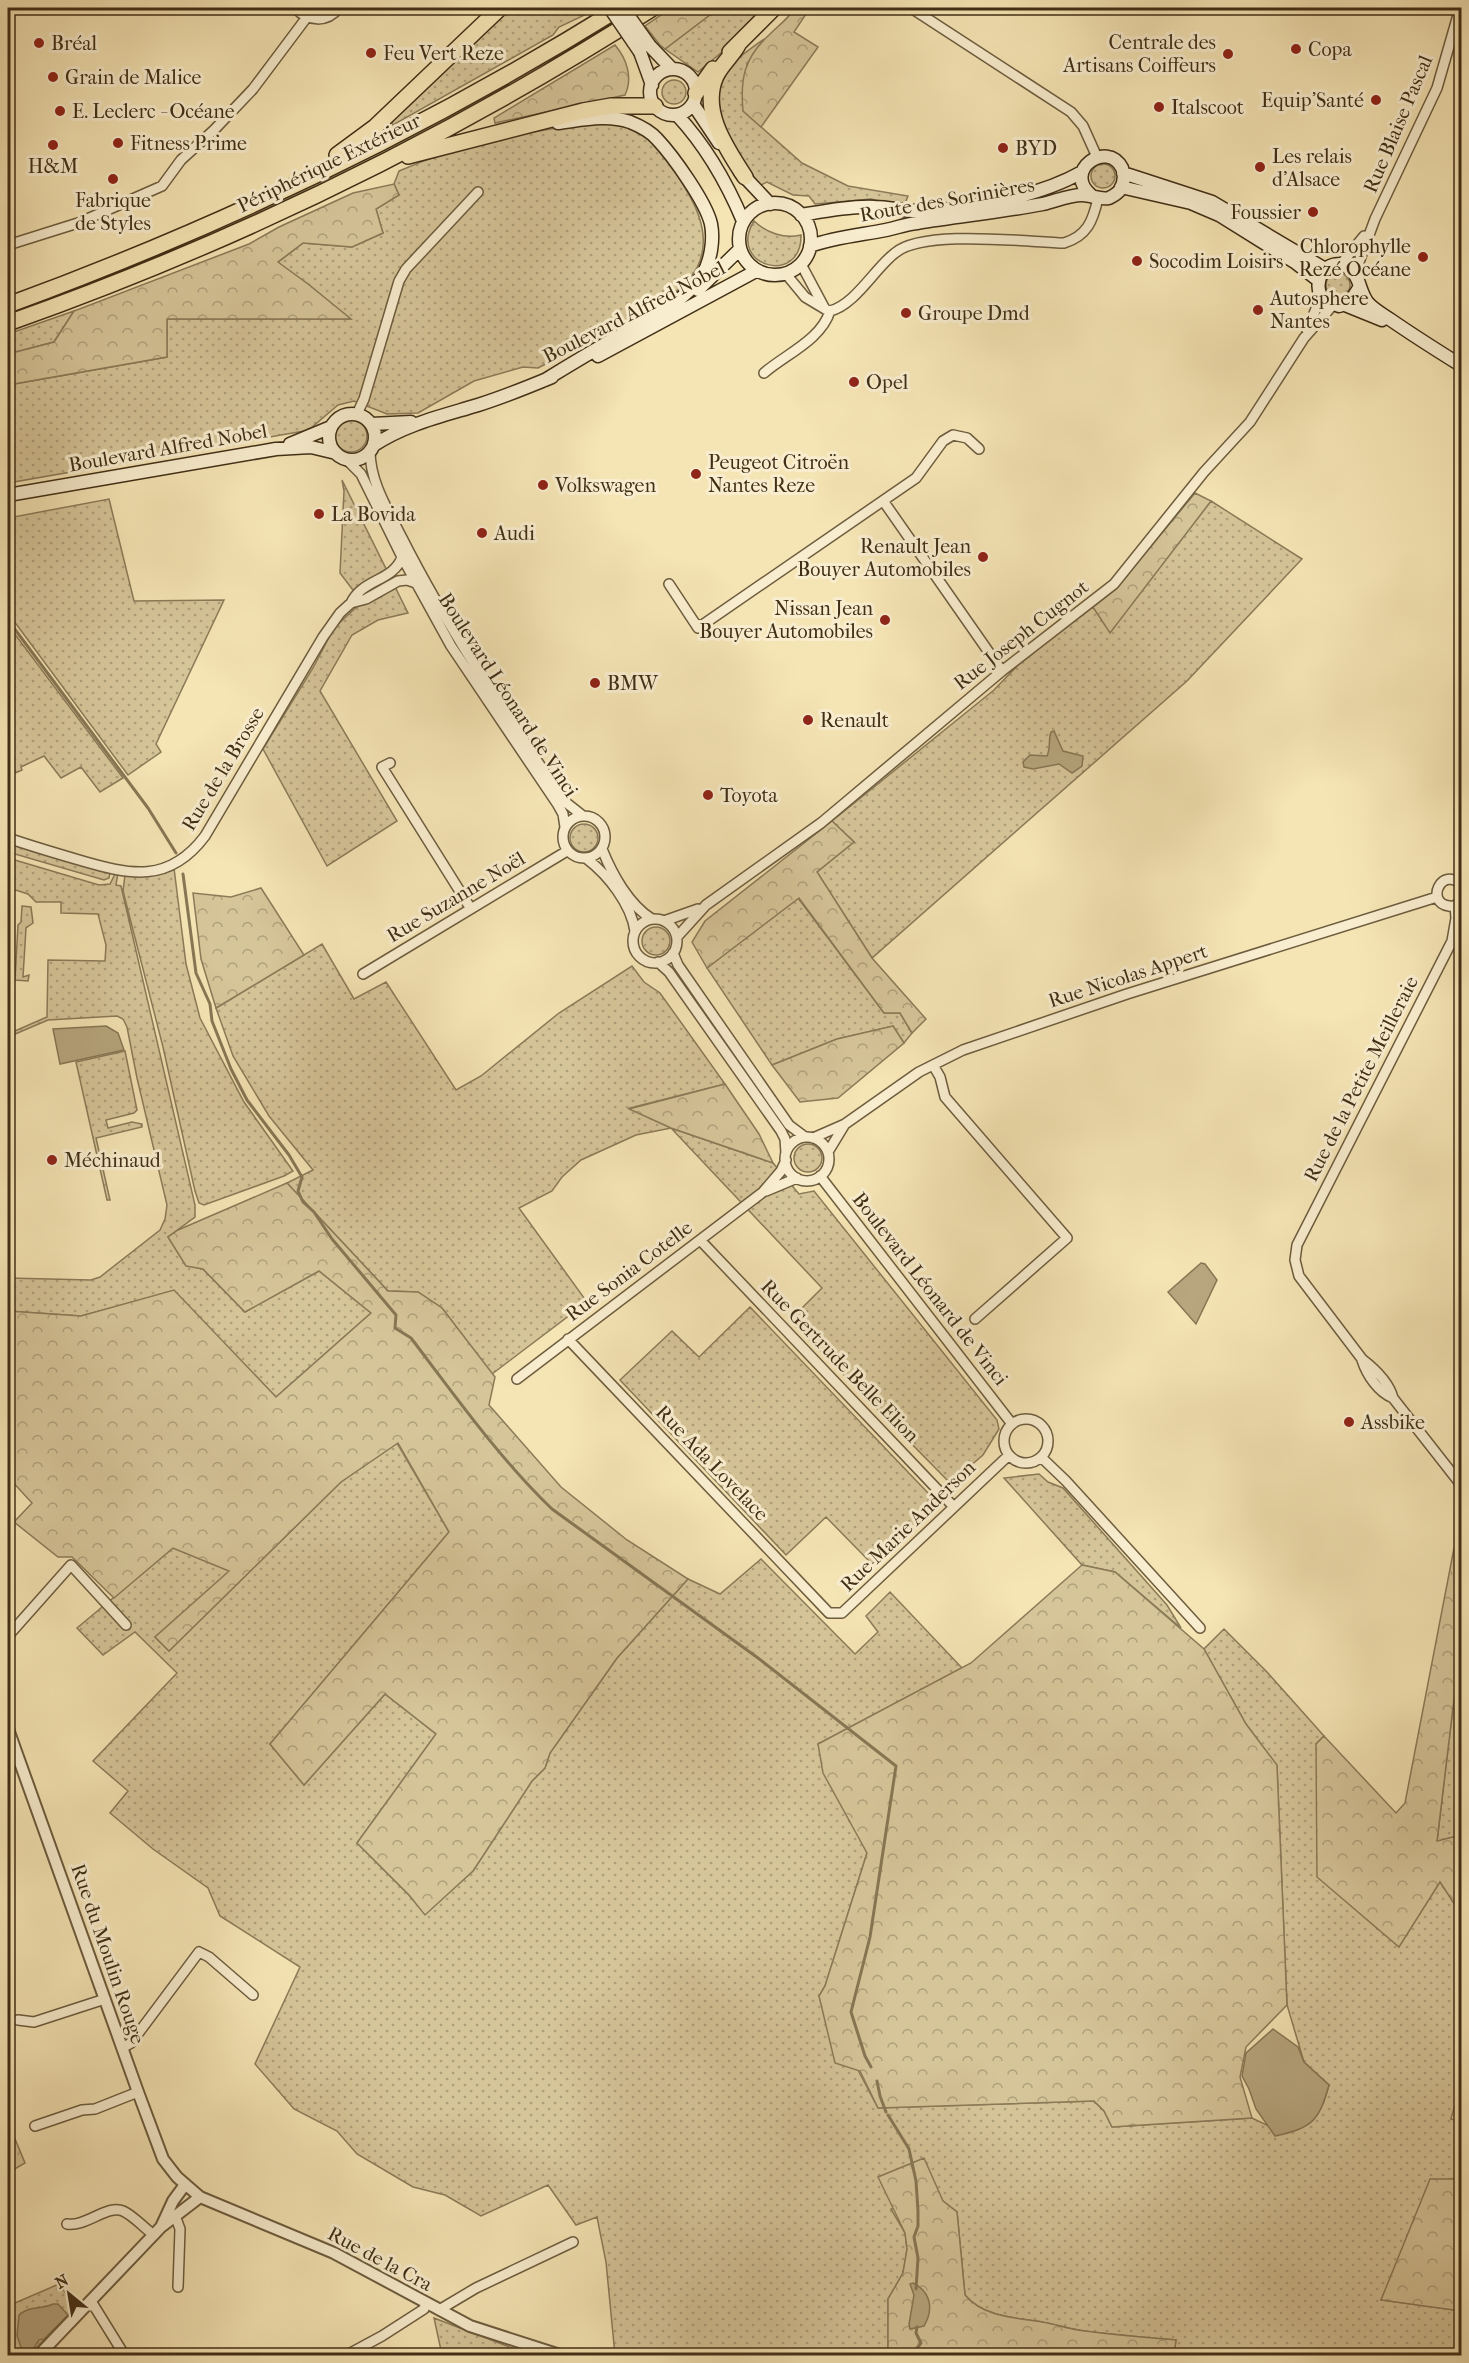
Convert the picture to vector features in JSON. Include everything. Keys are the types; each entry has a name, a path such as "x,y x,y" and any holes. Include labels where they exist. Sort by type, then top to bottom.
{"highway":[{"path":"281,190 294,177 331,159 359,141 500,8"},
{"path":"8,304 139,255 362,153 454,105 622,8"},
{"name":"Périphérique Extérieur","path":"8,323 119,281 297,204 396,155 509,94 653,8"},
{"path":"695,99 715,66 774,8"},
{"path":"738,45 717,74 711,97 717,127 745,177"},
{"path":"396,155 409,156 583,111 611,106 655,106"}],"main road":[{"path":"610,8 645,49 672,69 689,76 693,81 695,99 705,123 745,177 770,204"},
{"path":"622,8 645,49 652,85"},
{"path":"672,69 658,75 652,85 650,94 655,106 664,113 677,115 687,110 695,99"},
{"path":"677,115 690,129 714,164 743,221"},
{"path":"528,126 605,118 632,123 646,130 667,151 698,195 711,225 711,248 708,262 694,286 663,310 545,380"},
{"path":"1097,157 1115,160 1123,172 1219,205 1321,275"},
{"name":"Route des Sorinières","path":"801,215 874,207 916,211 950,208 1037,192 1067,181 1082,172 1088,163 1097,157"},
{"path":"1082,172 1082,183 1095,197"},
{"path":"1123,172 1121,187 1191,203 1219,215 1296,263 1321,275"},
{"name":"Route des Sorinières","path":"810,246 830,239 888,230 915,223 980,215 1072,196 1113,196 1121,187"},
{"path":"770,204 787,205 801,215 809,227 810,246 801,264 786,274 773,276 756,271 743,257 738,237 743,221 756,209 770,204"},
{"name":"Boulevard Alfred Nobel","path":"583,357 634,333 686,300 740,249"},
{"path":"1321,275 1341,264 1346,266 1355,273 1359,288 1369,304 1461,366"},
{"name":"Boulevard Alfred Nobel","path":"372,448 388,435 545,380 607,352 756,271"},
{"path":"1321,275 1321,297 1406,330"},
{"path":"1339,305 1354,298 1359,288"},
{"path":"276,449 331,427 341,416 357,414 372,424 375,430 372,448 359,459 341,456 329,441 331,427"},
{"name":"Boulevard Alfred Nobel","path":"372,424 427,420"},
{"name":"Boulevard Alfred Nobel","path":"8,495 276,449 310,447 341,456"}],"street":[{"path":"296,8 307,17 323,19 339,8"},
{"path":"911,8 1071,112 1083,126 1097,157"},
{"name":"Rue Blaise Pascal","path":"1355,273 1375,219 1437,88 1460,8"},
{"path":"8,245 78,223 162,186 181,160 214,130 253,89 307,17"},
{"path":"357,414 364,399 399,280 406,269 478,192"},
{"path":"786,274 805,297 828,310 843,305 894,253 903,248 962,239 1064,243 1084,233 1090,224 1095,197"},
{"name":"Rue Blaise Pascal","path":"1341,264 1375,219"},
{"path":"764,372 816,333 827,321 828,310 801,264"},
{"name":"Rue Joseph Cugnot","path":"677,937 706,906 821,823 1002,671 1119,578 1204,472 1251,422 1304,338 1321,297"},
{"name":"Rue Joseph Cugnot","path":"1304,338 1339,305"},
{"path":"669,584 698,628 916,478 943,441 953,435 967,438 979,449"},
{"name":"Boulevard Léonard de Vinci","path":"372,448 372,470 381,495 458,641 564,801 583,816"},
{"name":"Boulevard Léonard de Vinci","path":"341,456 361,474 402,557 451,646 558,805 566,827"},
{"path":"884,502 1002,671"},
{"name":"Rue de la Brosse","path":"8,838 101,866 131,872 163,869 181,861 205,836 323,637 340,613 362,588 397,568 402,557"},
{"name":"Rue de la Brosse","path":"351,603 366,599 398,581 407,580 416,583"},
{"path":"390,763 382,767 471,909"},
{"path":"587,859 595,856 605,842 603,826 598,820 583,816 573,819 566,827 563,839 567,851 573,856 587,859 600,870 628,909 633,918 635,931 633,944 636,952 642,958 658,962 666,960 673,953 677,937 673,929 664,921 652,919 635,905 608,864 602,849"},
{"name":"Rue Suzanne Noël","path":"363,974 567,851"},
{"path":"1458,903 1446,906 1437,897 1438,888 1444,881 1453,879 1461,885"},
{"name":"Rue Nicolas Appert","path":"845,1124 884,1095 933,1065 963,1050 1127,994 1437,897"},
{"name":"Rue de la Petite Meilleraie","path":"1458,903 1452,941 1297,1245 1295,1267 1299,1276 1362,1359 1366,1371 1385,1395 1394,1398 1461,1486"},
{"name":"Rue Joseph Cugnot","path":"664,921 706,906"},
{"path":"635,931 644,922 652,919"},
{"path":"673,953 678,965 789,1125 809,1137 820,1140 828,1152"},
{"path":"658,962 669,972 781,1131 785,1139 786,1156 791,1173 805,1180 820,1176 828,1165 828,1152 845,1124"},
{"path":"933,1065 940,1077 945,1097 1066,1238 975,1319"},
{"path":"763,1192 781,1171 793,1142 845,1124"},
{"name":"Boulevard Léonard de Vinci","path":"820,1176 1012,1424"},
{"path":"763,1192 797,1178"},
{"name":"Rue Sonia Cotelle","path":"517,1379 763,1192"},
{"name":"Rue Gertrude Belle Elion","path":"701,1241 954,1507"},
{"name":"Rue Ada Lovelace","path":"568,1339 829,1613"},
{"path":"1029,1419 1044,1428 1048,1440 1041,1457 1025,1463 1009,1455 1004,1442 1006,1432 1012,1424 1017,1420 1029,1419"},
{"name":"Rue Marie Anderson","path":"829,1613 842,1613 1009,1455"},
{"path":"1041,1457 1066,1481 1200,1628"},
{"path":"8,1636 71,1565 126,1624"},
{"name":"Rue du Moulin Rouge","path":"8,1729 138,2092 164,2159 184,2186"},
{"path":"122,2048 130,2043 200,1952 253,1995"},
{"path":"18,2020 34,2022 105,1999"},
{"path":"35,2126 82,2110 95,2109 138,2092"},
{"path":"157,2231 172,2201 184,2186"},
{"name":"Rue de la Cra","path":"184,2186 200,2197 334,2253 470,2326 562,2355"},
{"path":"45,2353 157,2231 200,2197"},
{"path":"67,2224 81,2224 118,2210 157,2231"},
{"path":"176,2218 180,2229 178,2287"},
{"path":"440,2310 476,2288 573,2242"},
{"path":"92,2301 126,2355"},
{"path":"345,2355 382,2336 424,2309 426,2303"}],"green space":[{"path":"506,8 589,8 591,12 559,27 553,35 393,125 390,118"},
{"path":"719,8 769,8 739,38 698,72 665,49"},
{"path":"719,8 665,49 645,26 670,9"},
{"path":"795,8 810,8 794,32 818,47 761,127 743,111 742,89 745,70 754,52"},
{"path":"764,39 747,64 743,111 802,163 848,186 908,196 904,206 871,199 815,204 809,196 793,195 767,182 761,185 752,175 725,132 717,101 718,86 728,68"},
{"path":"615,45 628,69 625,95 495,123 494,118"},
{"path":"674,80 683,83 686,92 683,101 674,104 665,101 662,92 665,83"},
{"path":"610,121 635,129 654,140 691,198 703,232 702,255 691,277 679,289 642,314 538,368 523,367 474,381 418,413 387,414 354,401 338,405 311,428 304,431 8,483 8,385 167,357 167,319 350,319 308,284 277,263 303,243 352,247 383,233 376,209 399,195 394,184 399,171 450,152 502,138"},
{"path":"1103,164 1108,165 1114,171 1114,181 1108,187 1103,188 1098,187 1092,181 1091,176 1092,171 1098,165"},
{"path":"394,184 399,195 376,209 383,233 352,247 303,243 278,262 351,319 167,319 167,357 8,385 8,354 54,342 74,311 249,244 279,227 353,193"},
{"path":"754,221 764,229 776,234 801,235 798,251 790,261 779,265 767,264 757,259 750,249 748,237"},
{"path":"1338,273 1347,276 1350,285 1347,294 1338,297 1329,294 1326,285 1329,276"},
{"path":"74,311 54,342 8,354 8,334"},
{"path":"351,420 362,425 367,436 362,447 351,452 340,447 335,436 340,425"},
{"path":"342,480 408,613 378,620 352,635 320,691 397,821 327,866 263,749 313,668 334,628 362,602 340,573 344,491"},
{"path":"1195,493 1211,501 1110,633 1093,607 1115,590"},
{"path":"109,499 134,601 224,600 156,744 161,752 128,775 8,613 8,518"},
{"path":"1211,501 1302,559 1187,681 872,958 817,872 854,842 832,821 994,690 1021,662 1093,607 1110,632"},
{"path":"8,625 123,778 100,792 81,767 61,778 44,756 8,776"},
{"path":"832,821 854,842 817,872 872,958 926,1019 912,1033 900,1013 884,1013 799,898 707,968 692,942 705,921"},
{"path":"584,824 594,828 598,838 594,848 584,852 574,848 570,838 574,828"},
{"path":"8,842 110,872 109,878 104,880 8,852"},
{"path":"8,858 99,885 110,884 115,874 118,873 116,885 121,886 195,1205 195,1217 168,1237 186,1265 203,1269 245,1312 319,1271 371,1313 276,1397 174,1291 81,1316 8,1311 8,1278 91,1280 100,1277 160,1230 165,1219 167,1205 127,1027 123,1019 117,1016 48,1020 8,1037 8,1034 47,1017 48,960 105,961 106,945 98,914 61,913 61,902 36,902 28,894 9,888"},
{"path":"174,868 186,964 200,1018 244,1102 293,1171 204,1205 199,1203 195,1191 163,1047 123,891 125,875 166,872"},
{"path":"261,888 304,955 216,1008 201,959 193,893 231,897"},
{"path":"798,898 884,1013 900,1013 912,1033 904,1043 893,1026 837,1039 772,1065 707,968"},
{"path":"22,906 31,907 33,923 26,928 23,977 29,975 28,981 15,980 18,925 21,922"},
{"path":"656,927 666,931 670,941 666,951 656,955 646,951 642,941 646,931"},
{"path":"322,944 354,999 386,982 456,1090 481,1076 559,1013 632,966 644,982 660,993 725,1084 630,1108 671,1128 636,1135 581,1160 562,1177 552,1191 519,1208 587,1302 492,1374 442,1308 418,1292 388,1291 287,1183 313,1170 269,1116 233,1056 216,1008"},
{"path":"893,1026 904,1043 838,1098 800,1102 772,1065 837,1039"},
{"path":"125,1051 137,1110 134,1113 106,1120 108,1128 132,1122 142,1124 142,1127 96,1138 110,1200 107,1200 76,1062"},
{"path":"725,1084 759,1134 773,1163 671,1128 629,1109"},
{"path":"671,1128 773,1163 799,1194 814,1191 997,1420 999,1429 983,1455 950,1483 790,1320 822,1288"},
{"path":"808,1144 818,1148 822,1158 818,1168 808,1172 798,1168 794,1158 798,1148"},
{"path":"287,1183 388,1291 418,1292 442,1308 495,1377 489,1405 561,1487 627,1540 688,1579 617,1658 550,1753 545,1768 532,1781 473,1871 425,1915 409,1895 357,1843 436,1734 385,1694 304,1785 270,1744 449,1532 398,1443 341,1482 169,1651 155,1637 229,1571 173,1548 114,1598 72,1557 58,1557 14,1522 32,1503 8,1477 8,1311 81,1316 174,1290 276,1397 371,1313 319,1271 245,1312 203,1269 186,1266 168,1237 178,1230"},
{"path":"750,1307 929,1494 927,1516 872,1564 826,1517 786,1555 620,1380 672,1331 699,1357"},
{"path":"397,1443 449,1532 270,1744 304,1785 385,1694 436,1734 357,1843 425,1914 473,1871 532,1781 545,1768 550,1753 617,1658 688,1579 720,1594 761,1559 855,1654 878,1632 866,1616 890,1592 962,1668 818,1744 867,1853 825,1986 819,1996 878,2108 1094,2101 1104,2111 1112,2127 1252,2118 1269,2126 1275,2135 1306,2126 1317,2115 1329,2085 1304,2062 1287,2005 1277,1766 1246,1724 1204,1649 1224,1629 1267,1672 1324,1736 1316,1744 1399,1946 1440,1881 1461,1914 1461,2083 1451,2119 1461,2122 1461,2179 1449,2179 1381,2300 1461,2311 1461,2355 1174,2355 1176,2340 1090,2332 1000,2315 981,2308 965,2295 957,2212 943,2201 891,2209 905,2233 907,2249 903,2273 888,2299 888,2355 615,2355 606,2262 597,2217 576,2225 548,2185 481,2216 445,2195 413,2187 357,2154 337,2131 294,2109 255,2064 300,1967 220,1916 208,1888 153,1849 110,1813 128,1791 93,1761 177,1673 135,1632 103,1655 77,1628 173,1548 230,1571 155,1637 169,1651 341,1482"},
{"path":"1039,1474 1048,1482 1063,1488 1167,1605 1181,1628 1115,1572 1082,1565 1004,1478"},
{"path":"1454,1548 1461,1551 1461,1689 1455,1691 1437,1841 1461,1835 1461,1914 1440,1882 1399,1947 1317,1877 1316,1744 1324,1736 1396,1813 1405,1803"},
{"path":"1082,1565 1115,1572 1204,1649 1246,1724 1277,1765 1287,2005 1246,2047 1240,2077 1252,2118 1112,2127 1104,2111 1094,2101 878,2108 860,2071 835,2063 819,1996 825,1986 867,1853 823,1773 818,1744 971,1663"},
{"path":"1461,1689 1461,1835 1437,1842 1455,1690"},
{"path":"8,2122 25,2163 8,2173"},
{"path":"924,2158 943,2201 957,2212 965,2295 972,2302 990,2312 1011,2318 1115,2335 1176,2340 1174,2355 888,2355 888,2299 903,2273 907,2249 905,2233 878,2177"},
{"path":"1430,2179 1461,2179 1461,2311 1381,2300"},
{"path":"59,2284 76,2307 29,2355 8,2356 8,2306"},
{"path":"434,2318 530,2355 442,2355"}],"shaded area":[{"path":"1054,731 1063,751 1083,756 1082,766 1072,773 1059,764 1033,769 1024,767 1023,762 1030,755 1047,756 1050,735"},
{"path":"106,1026 118,1033 124,1050 60,1064 53,1029"},
{"path":"1201,1263 1205,1264 1217,1280 1196,1324 1168,1292"},
{"path":"1273,2029 1298,2047 1304,2062 1329,2085 1322,2107 1312,2121 1298,2130 1275,2136 1256,2109 1242,2076 1246,2053"},
{"path":"913,2283 924,2291 930,2307 924,2326 910,2329 914,2295 910,2284"},
{"path":"58,2304 68,2315 44,2339 39,2340 30,2354 23,2353 17,2336 19,2315 27,2310"}],"waterway":[{"path":"8,620 148,808 176,853"},
{"path":"183,874 196,973 210,1004 212,1021 231,1069 247,1100 289,1155 302,1177 298,1191 303,1202 314,1212 332,1239 396,1315 395,1328 411,1338 496,1448 552,1509 758,1658 896,1766 870,1937 851,2012 865,2056 871,2067"},
{"path":"877,2081 886,2112"},
{"path":"888,2115 909,2149 916,2181 918,2211 918,2226 914,2237 918,2258 916,2289"},
{"path":"911,2356 921,2343 916,2333 917,2327"}],"place":[{"name":"Bréal","path":"39,43"},
{"name":"Copa","path":"1296,49"},
{"name":"Feu Vert Reze","path":"371,53"},
{"name":"Centrale des Artisans Coiffeurs","path":"1228,54"},
{"name":"Grain de Malice","path":"53,77"},
{"name":"Equip'Santé","path":"1376,100"},
{"name":"Italscoot","path":"1159,107"},
{"name":"E. Leclerc - Océane","path":"60,111"},
{"name":"Fitness Prime","path":"118,143"},
{"name":"H&M","path":"53,145"},
{"name":"BYD","path":"1003,148"},
{"name":"Les relais d'Alsace","path":"1260,167"},
{"name":"Fabrique de Styles","path":"113,179"},
{"name":"Foussier","path":"1313,212"},
{"name":"Chlorophylle Rezé Océane","path":"1423,257"},
{"name":"Socodim Loisirs","path":"1137,261"},
{"name":"Autosphere Nantes","path":"1258,310"},
{"name":"Groupe Dmd","path":"906,313"},
{"name":"Opel","path":"854,382"},
{"name":"Peugeot Citroën Nantes Reze","path":"696,474"},
{"name":"Volkswagen","path":"543,485"},
{"name":"La Bovida","path":"319,514"},
{"name":"Audi","path":"482,533"},
{"name":"Renault Jean Bouyer Automobiles","path":"983,557"},
{"name":"Nissan Jean Bouyer Automobiles","path":"885,620"},
{"name":"BMW","path":"595,683"},
{"name":"Renault","path":"808,720"},
{"name":"Toyota","path":"708,795"},
{"name":"Méchinaud","path":"52,1160"},
{"name":"Assbike","path":"1349,1422"}]}
